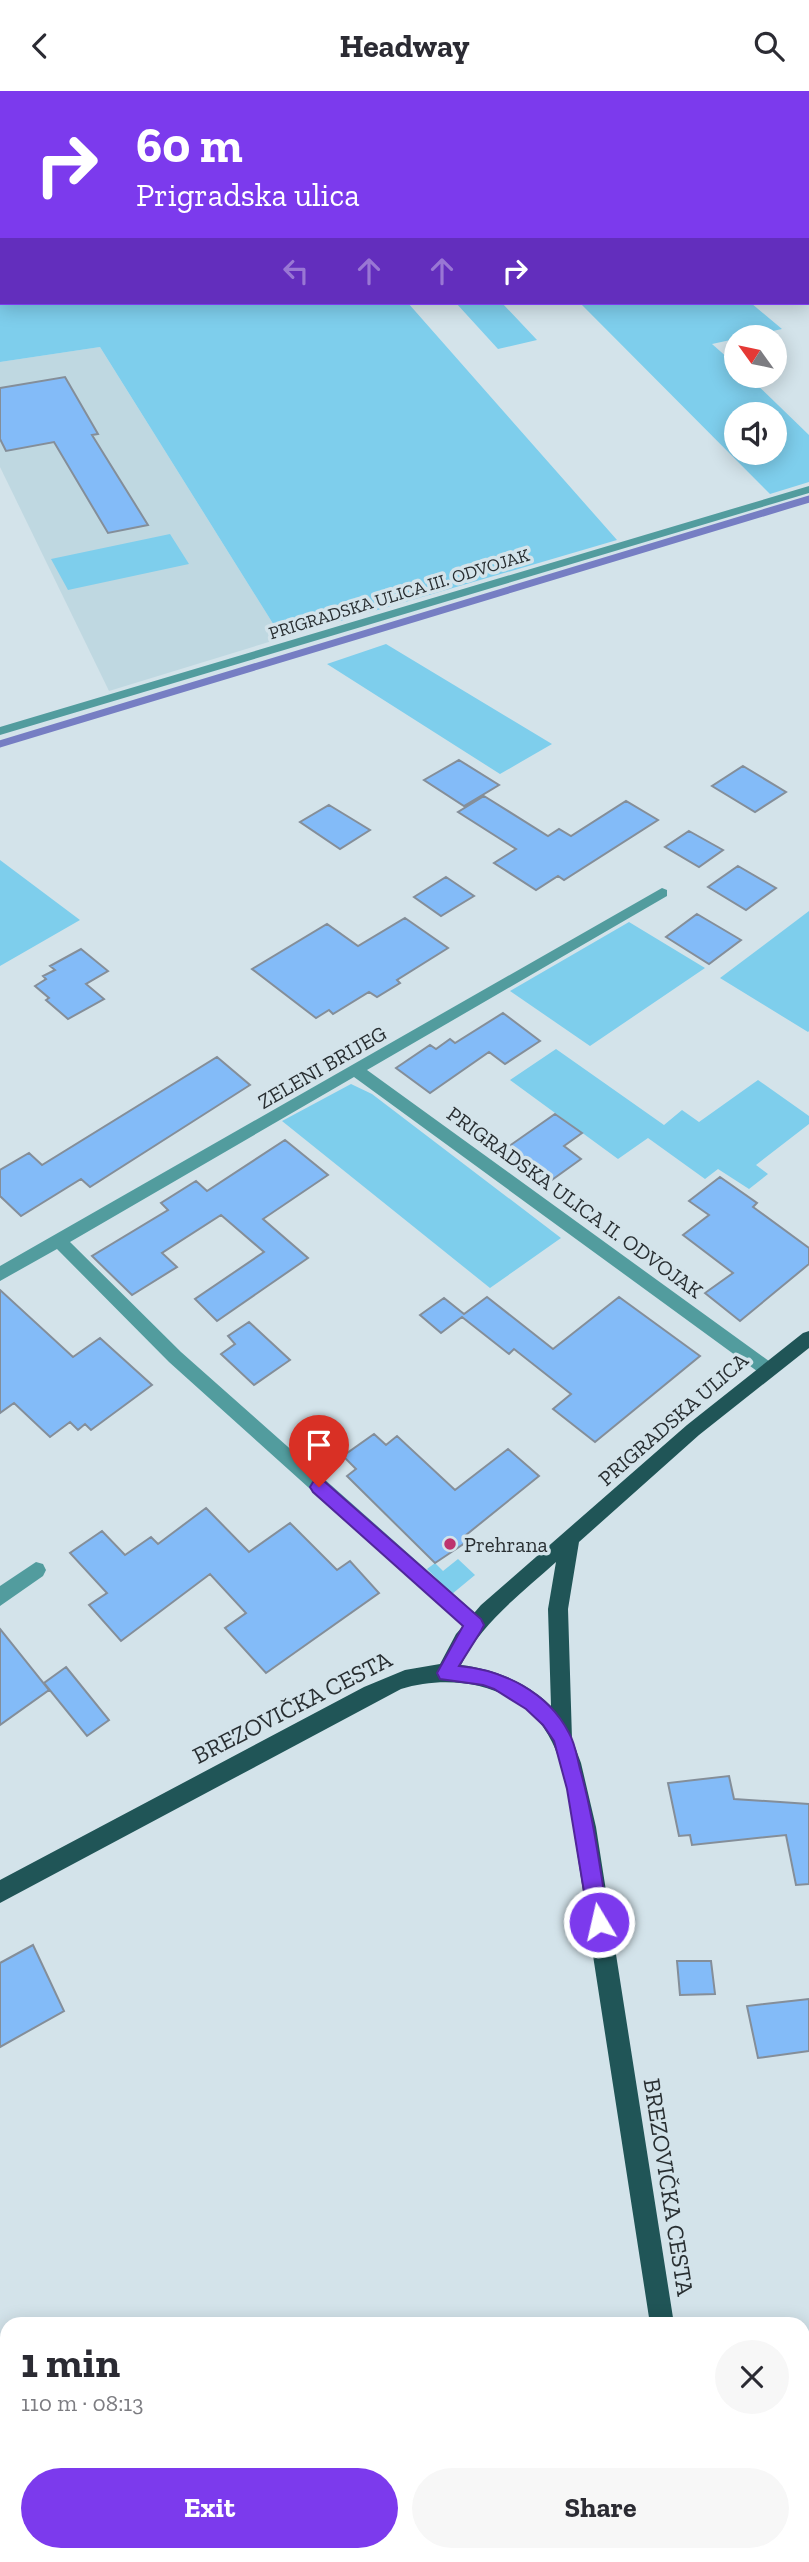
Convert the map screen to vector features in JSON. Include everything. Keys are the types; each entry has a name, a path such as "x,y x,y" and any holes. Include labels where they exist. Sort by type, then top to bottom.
{"main road":[{"name":"PRIGRADSKA ULICA","path":"446,1673 463,1640 475,1625 692,1430 809,1338"},
{"path":"562,1738 558,1609 570,1539"},
{"name":"BREZOVIČKA CESTA","path":"0,1892 352,1703 407,1678 446,1673 484,1676 533,1703 550,1719 562,1738 570,1759 586,1843 661,2317"}],"street":[{"name":"PRIGRADSKA ULICA III. ODVOJAK","path":"0,731 809,489"},
{"name":"ZELENI BRIJEG","path":"0,1274 663,893"},
{"name":"PRIGRADSKA ULICA II. ODVOJAK","path":"357,1071 767,1369"},
{"path":"59,1241 174,1357 475,1625"},
{"path":"0,1597 36,1570"}],"shaded area":[{"path":"0,305 410,305 617,540 282,638 100,347 0,362"},
{"path":"458,305 504,305 537,340 498,349"},
{"path":"582,305 753,305 777,325 724,325 724,341 712,344 724,355 724,389 761,389 775,402 724,402 724,448"},
{"path":"100,347 282,638 109,691 0,467 0,362"},
{"path":"787,414 809,435 809,482 770,494 741,465 787,465"},
{"path":"170,534 189,564 68,590 51,559"},
{"path":"386,644 552,744 500,774 327,664"},
{"path":"0,860 80,920 0,966"},
{"path":"809,911 809,1031 808,1032 720,978"},
{"path":"629,922 705,968 590,1046 510,991"},
{"path":"556,1049 664,1125 682,1110 699,1122 758,1080 809,1116 809,1124 756,1165 768,1174 749,1189 718,1169 705,1179 648,1138 618,1159 510,1080"},
{"path":"351,1084 372,1094 561,1238 490,1288 282,1121"},
{"path":"458,1559 475,1575 452,1594 427,1569 435,1563 443,1571"}],"building":[{"path":"65,377 98,434 92,435 148,525 108,533 54,442 6,451 0,439 0,388"},
{"path":"459,760 499,785 464,806 424,780"},
{"path":"743,766 786,792 755,812 712,786"},
{"path":"484,796 548,836 559,829 571,836 626,801 658,820 564,880 558,876 536,890 494,863 516,849 458,812"},
{"path":"329,805 370,830 340,849 300,822"},
{"path":"689,831 723,850 699,867 665,847"},
{"path":"738,866 776,888 746,910 708,887"},
{"path":"446,877 474,896 441,916 414,897"},
{"path":"697,914 741,940 709,964 666,937"},
{"path":"405,918 448,948 397,980 400,983 377,997 369,992 333,1014 329,1010 316,1018 252,969 327,924 358,946"},
{"path":"81,949 108,971 86,984 104,999 68,1019 46,1000 49,998 35,986 46,979 43,976 55,970 50,966"},
{"path":"503,1013 540,1041 505,1064 489,1052 430,1093 396,1068 430,1045 436,1049 450,1039 455,1043"},
{"path":"217,1057 250,1085 90,1187 81,1179 21,1216 0,1196 0,1170 29,1153 42,1165"},
{"path":"555,1114 582,1133 564,1146 581,1159 549,1182 505,1149"},
{"path":"285,1140 328,1175 263,1219 308,1258 217,1321 195,1299 264,1252 221,1215 162,1253 177,1267 132,1295 92,1256 168,1210 161,1203 196,1181 207,1191"},
{"path":"720,1177 757,1203 753,1207 809,1248 809,1264 740,1321 705,1293 733,1273 683,1235 709,1215 689,1201"},
{"path":"0,1290 73,1357 100,1338 152,1385 91,1430 85,1424 78,1430 70,1422 50,1437 14,1403 0,1413"},
{"path":"487,1297 553,1349 619,1297 700,1356 595,1442 553,1409 571,1394 514,1349 509,1354 462,1317 441,1333 420,1315 444,1298 464,1314"},
{"path":"249,1322 290,1360 254,1385 221,1354 235,1344 228,1336"},
{"path":"374,1434 386,1445 397,1436 455,1490 508,1449 539,1476 466,1535 471,1539 435,1563 347,1476 356,1469 343,1456"},
{"path":"206,1508 249,1552 290,1523 337,1570 350,1561 379,1593 266,1673 225,1628 246,1613 210,1574 121,1641 89,1605 107,1593 70,1553 102,1531 125,1555 151,1537 158,1544"},
{"path":"0,1629 49,1690 0,1725"},
{"path":"66,1667 109,1720 87,1736 44,1683"},
{"path":"729,1776 734,1799 809,1804 809,1884 796,1885 786,1835 692,1845 690,1835 679,1836 668,1783"},
{"path":"33,1945 64,2011 0,2047 0,1963"},
{"path":"677,1961 711,1961 715,1994 680,1995"},
{"path":"809,1999 809,2051 758,2058 747,2006"}],"waterway":[{"path":"0,744 809,499"}],"place":[{"name":"Prehrana","path":"450,1544"}],"route":[{"path":"319,1487 475,1625 463,1640 446,1673 484,1676 500,1683 533,1703 550,1719 562,1738 570,1759 599,1922"}]}
